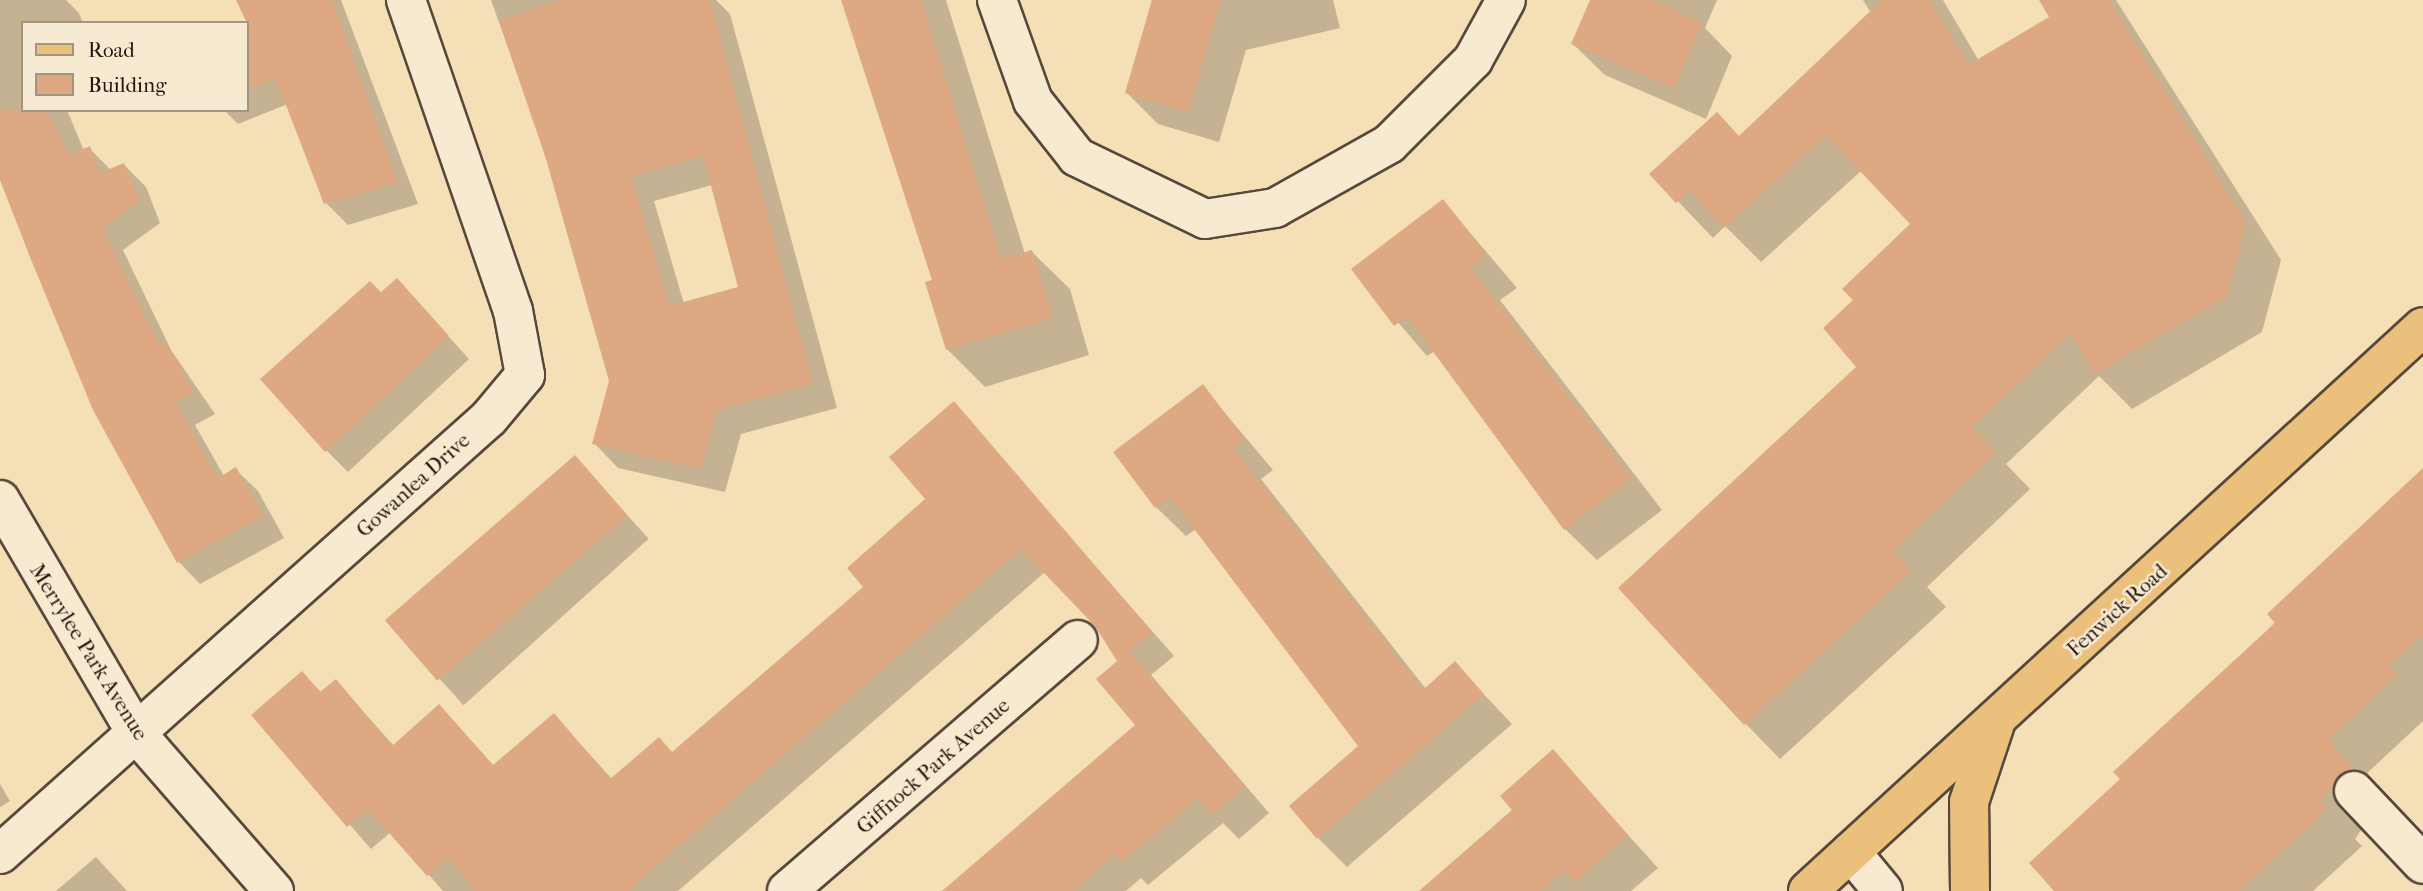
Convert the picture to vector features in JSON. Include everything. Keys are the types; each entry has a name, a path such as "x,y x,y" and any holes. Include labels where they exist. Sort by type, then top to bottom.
{"main road":[{"name":"Fenwick Road","path":"1808,891 2423,327"},
{"path":"1970,891 1969,802 1997,719"}],"street":[{"name":"Gowanlea Drive","path":"0,854 489,418 525,375 513,311 406,0"},
{"path":"997,0 1033,101 1077,157 1205,219 1275,208 1389,144 1473,60 1506,0"},
{"name":"Merrylee Park Avenue","path":"0,500 136,733 274,891"},
{"name":"Giffnock Park Avenue","path":"788,891 1079,640"},
{"path":"2354,791 2423,864"},
{"path":"1851,852 1883,891"}],"building":[{"path":"236,0 332,0 398,183 324,204 276,79 248,90 246,21"},
{"path":"561,0 710,0 813,384 717,410 701,469 592,444 609,381 546,159 499,21","holes":["703,156 738,287 669,306 631,176"]},
{"path":"841,0 921,0 1001,259 1032,250 1053,318 946,350 925,282 932,280"},
{"path":"1152,0 1221,0 1188,112 1125,93"},
{"path":"1590,0 1652,0 1702,23 1674,88 1571,44"},
{"path":"1882,0 1930,0 1968,65 2049,17 2039,0 2109,0 2246,223 2227,296 2095,374 2071,333 1972,427 1996,453 1893,550 1911,571 1744,725 1618,588 1856,367 1823,328 1853,300 1842,289 1910,224 1826,135 1724,228 1690,191 1676,203 1649,174 1717,112 1739,136"},
{"path":"0,110 46,112 70,155 90,146 100,173 124,163 140,201 102,228 159,345 166,342 194,392 175,403 218,478 236,467 263,516 177,563 93,410 0,180"},
{"path":"1443,199 1487,255 1470,268 1632,478 1564,530 1407,316 1394,326 1351,269"},
{"path":"397,278 449,336 325,452 260,379 370,281 381,292"},
{"path":"1203,384 1245,440 1233,449 1423,690 1455,661 1484,694 1317,839 1289,806 1358,746 1170,497 1155,508 1113,452"},
{"path":"954,401 1152,632 1117,661 1095,626 1021,549 627,891 476,891 448,858 427,876 368,809 347,827 251,715 302,671 320,692 336,679 392,746 439,704 493,765 554,713 610,779 659,737 672,752 863,587 847,568 925,499 889,457"},
{"path":"575,455 627,515 437,681 385,620"},
{"path":"2423,468 2423,634 2389,666 2397,675 2328,740 2355,770 2340,775 2320,802 2328,809 2238,891 2054,891 2029,863 2120,779 2113,772 2275,623 2267,614"},
{"path":"1129,651 1245,787 1212,815 1198,798 1122,862 1115,854 1073,891 942,891 1135,725 1096,679"},
{"path":"1553,749 1628,835 1575,882 1564,870 1540,891 1419,891 1512,810 1500,796"}]}
